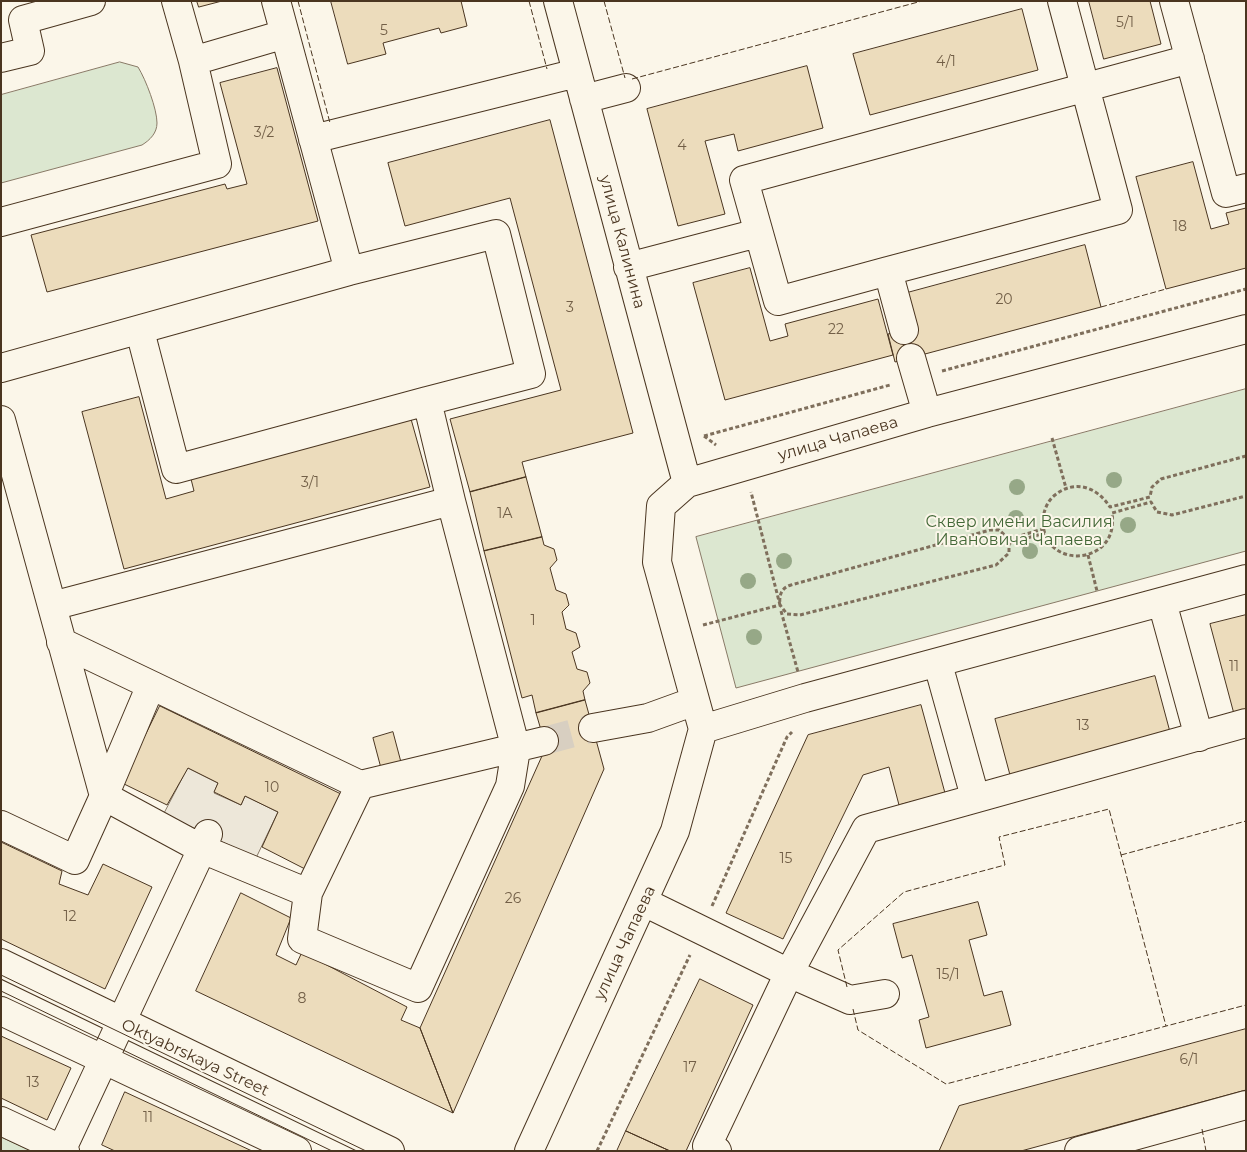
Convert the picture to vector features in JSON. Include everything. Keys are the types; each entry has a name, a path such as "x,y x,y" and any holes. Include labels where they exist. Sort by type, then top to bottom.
{"street":[{"path":"1,58 30,51 23,20 91,1"},
{"path":"1,222 217,164 193,61 176,1"},
{"path":"276,1 349,271"},
{"name":"улица Калинина","path":"558,1 687,483"},
{"path":"1062,1 1085,88 1118,210 778,301 744,180 1085,88 1190,59"},
{"path":"1174,1 1226,193 1246,188"},
{"path":"193,61 285,34"},
{"path":"313,139 577,73"},
{"path":"584,99 626,88"},
{"path":"628,267 758,233"},
{"path":"1,368 140,331 349,271 496,234 531,374 176,469 140,331"},
{"path":"888,271 904,330"},
{"name":"улица Чапаева","path":"529,1151 675,831 703,730 657,562 661,506 687,483 927,413 1246,329"},
{"path":"911,358 927,413"},
{"path":"360,785 308,894 302,939 418,988 510,786 516,750 427,401"},
{"path":"1,420 104,796 205,842 308,894"},
{"path":"52,606 451,501"},
{"path":"703,730 805,698 938,664 1246,579"},
{"path":"1162,602 1199,737"},
{"path":"61,642 360,785 516,750 544,741"},
{"path":"938,664 975,797"},
{"path":"1,825 75,860 152,685"},
{"path":"593,728 648,718 694,701"},
{"path":"717,1151 707,1146 789,973 866,829 975,797 1246,723"},
{"path":"1,1121 63,1150 120,1022 205,842"},
{"path":"644,902 789,973 850,1000 885,994"},
{"name":"Oktyabrskaya Street","path":"1,964 390,1151"},
{"path":"1,1011 297,1151"},
{"path":"1079,1151 1246,1104"}],"path":[{"path":"1052,438 1066,488"},
{"path":"1246,456 1161,479 1152,487 1150,497 1110,507 1100,494 1092,489 1072,486 1066,488 1052,497 1046,506 1044,531 1048,540 1063,553 1078,557 1098,550 1109,538 1112,528 1112,512 1151,502 1157,512 1172,515 1246,496"},
{"path":"758,518 800,678"},
{"path":"990,530 999,530 1010,541 1007,557 996,565 796,616 787,614 780,605 780,594 791,584 990,530"},
{"path":"1010,541 1044,531"},
{"path":"1088,555 1098,596"},
{"path":"702,625 780,605"}],"green space":[{"path":"120,62 138,67 148,87 157,123 156,130 150,138 142,145 1,183 1,95"},
{"name":"Сквер имени Василия Ивановича Чапаева","path":"1246,389 1246,551 736,688 696,537"},
{"path":"1,1137 32,1151 1,1151"}],"shaded area":[{"path":"188,768 218,783 214,793 241,805 245,796 278,812 256,858 164,814"}],"building":[{"path":"197,1 222,1 199,7"},
{"path":"331,1 461,1 467,26 441,33 439,28 383,43 386,54 348,64"},
{"path":"1089,1 1150,1 1161,44 1104,59"},
{"path":"1022,9 1038,70 870,115 853,54"},
{"path":"807,66 823,128 738,151 734,134 705,141 725,214 678,226 647,109"},
{"path":"277,68 318,221 47,292 31,235 225,184 227,189 247,184 220,83"},
{"path":"550,120 633,433 522,462 526,477 470,492 450,419 561,390 510,198 405,226 388,163"},
{"path":"1193,162 1211,229 1229,224 1226,213 1246,208 1246,268 1166,289 1136,177"},
{"path":"1085,245 1101,307 895,362 888,334 916,327 907,293"},
{"path":"750,268 770,341 788,336 785,324 878,299 893,355 725,400 693,283"},
{"path":"139,397 166,499 194,491 191,479 411,419 430,487 124,569 82,412"},
{"path":"526,477 542,537 484,551 470,492"},
{"path":"542,537 544,545 554,549 557,560 550,568 556,590 566,594 569,605 562,612 566,629 576,633 580,647 572,652 577,669 587,672 590,683 583,691 585,700 536,713 532,695 522,698 484,551"},
{"path":"1246,615 1246,710 1234,714 1210,624"},
{"path":"1155,676 1170,732 1010,775 995,719"},
{"path":"585,700 604,769 453,1113 420,1028 546,747 536,713"},
{"path":"921,705 945,793 899,805 889,767 863,775 783,939 726,913 808,735"},
{"path":"160,706 343,795 307,870 262,847 278,812 245,796 241,805 214,792 218,783 188,768 167,805 122,783"},
{"path":"393,732 402,766 382,772 373,738"},
{"path":"1,842 62,871 59,884 88,895 103,864 152,887 105,989 1,939"},
{"path":"241,893 291,918 276,955 296,965 302,952 407,1007 401,1020 420,1028 453,1113 196,991"},
{"path":"978,902 987,935 969,940 984,996 1002,991 1011,1025 926,1048 919,1020 929,1017 912,955 902,958 893,924"},
{"path":"700,979 753,1005 686,1151 670,1151 626,1131"},
{"path":"1246,1029 1246,1090 1021,1151 939,1151 959,1106"},
{"path":"1,1036 71,1068 47,1120 1,1098"},
{"path":"125,1092 252,1151 115,1151 102,1145"},
{"path":"626,1131 670,1151 617,1151"}],"tunnel":[{"path":"544,741 593,728"}],"tram line":[{"path":"1,975 366,1151"},
{"path":"1,991 332,1151"}],"fence":[{"path":"298,1 330,123"},
{"path":"529,1 547,69"},
{"path":"604,1 625,78"},
{"path":"632,79 922,1"},
{"path":"1101,307 1166,289"},
{"path":"847,987 838,950 904,892 1005,865 999,837 1109,809 1166,1026"},
{"path":"1121,855 1246,821"},
{"path":"853,1009 858,1030 946,1084 1246,1005"},
{"path":"1202,1129 1206,1151"}]}
